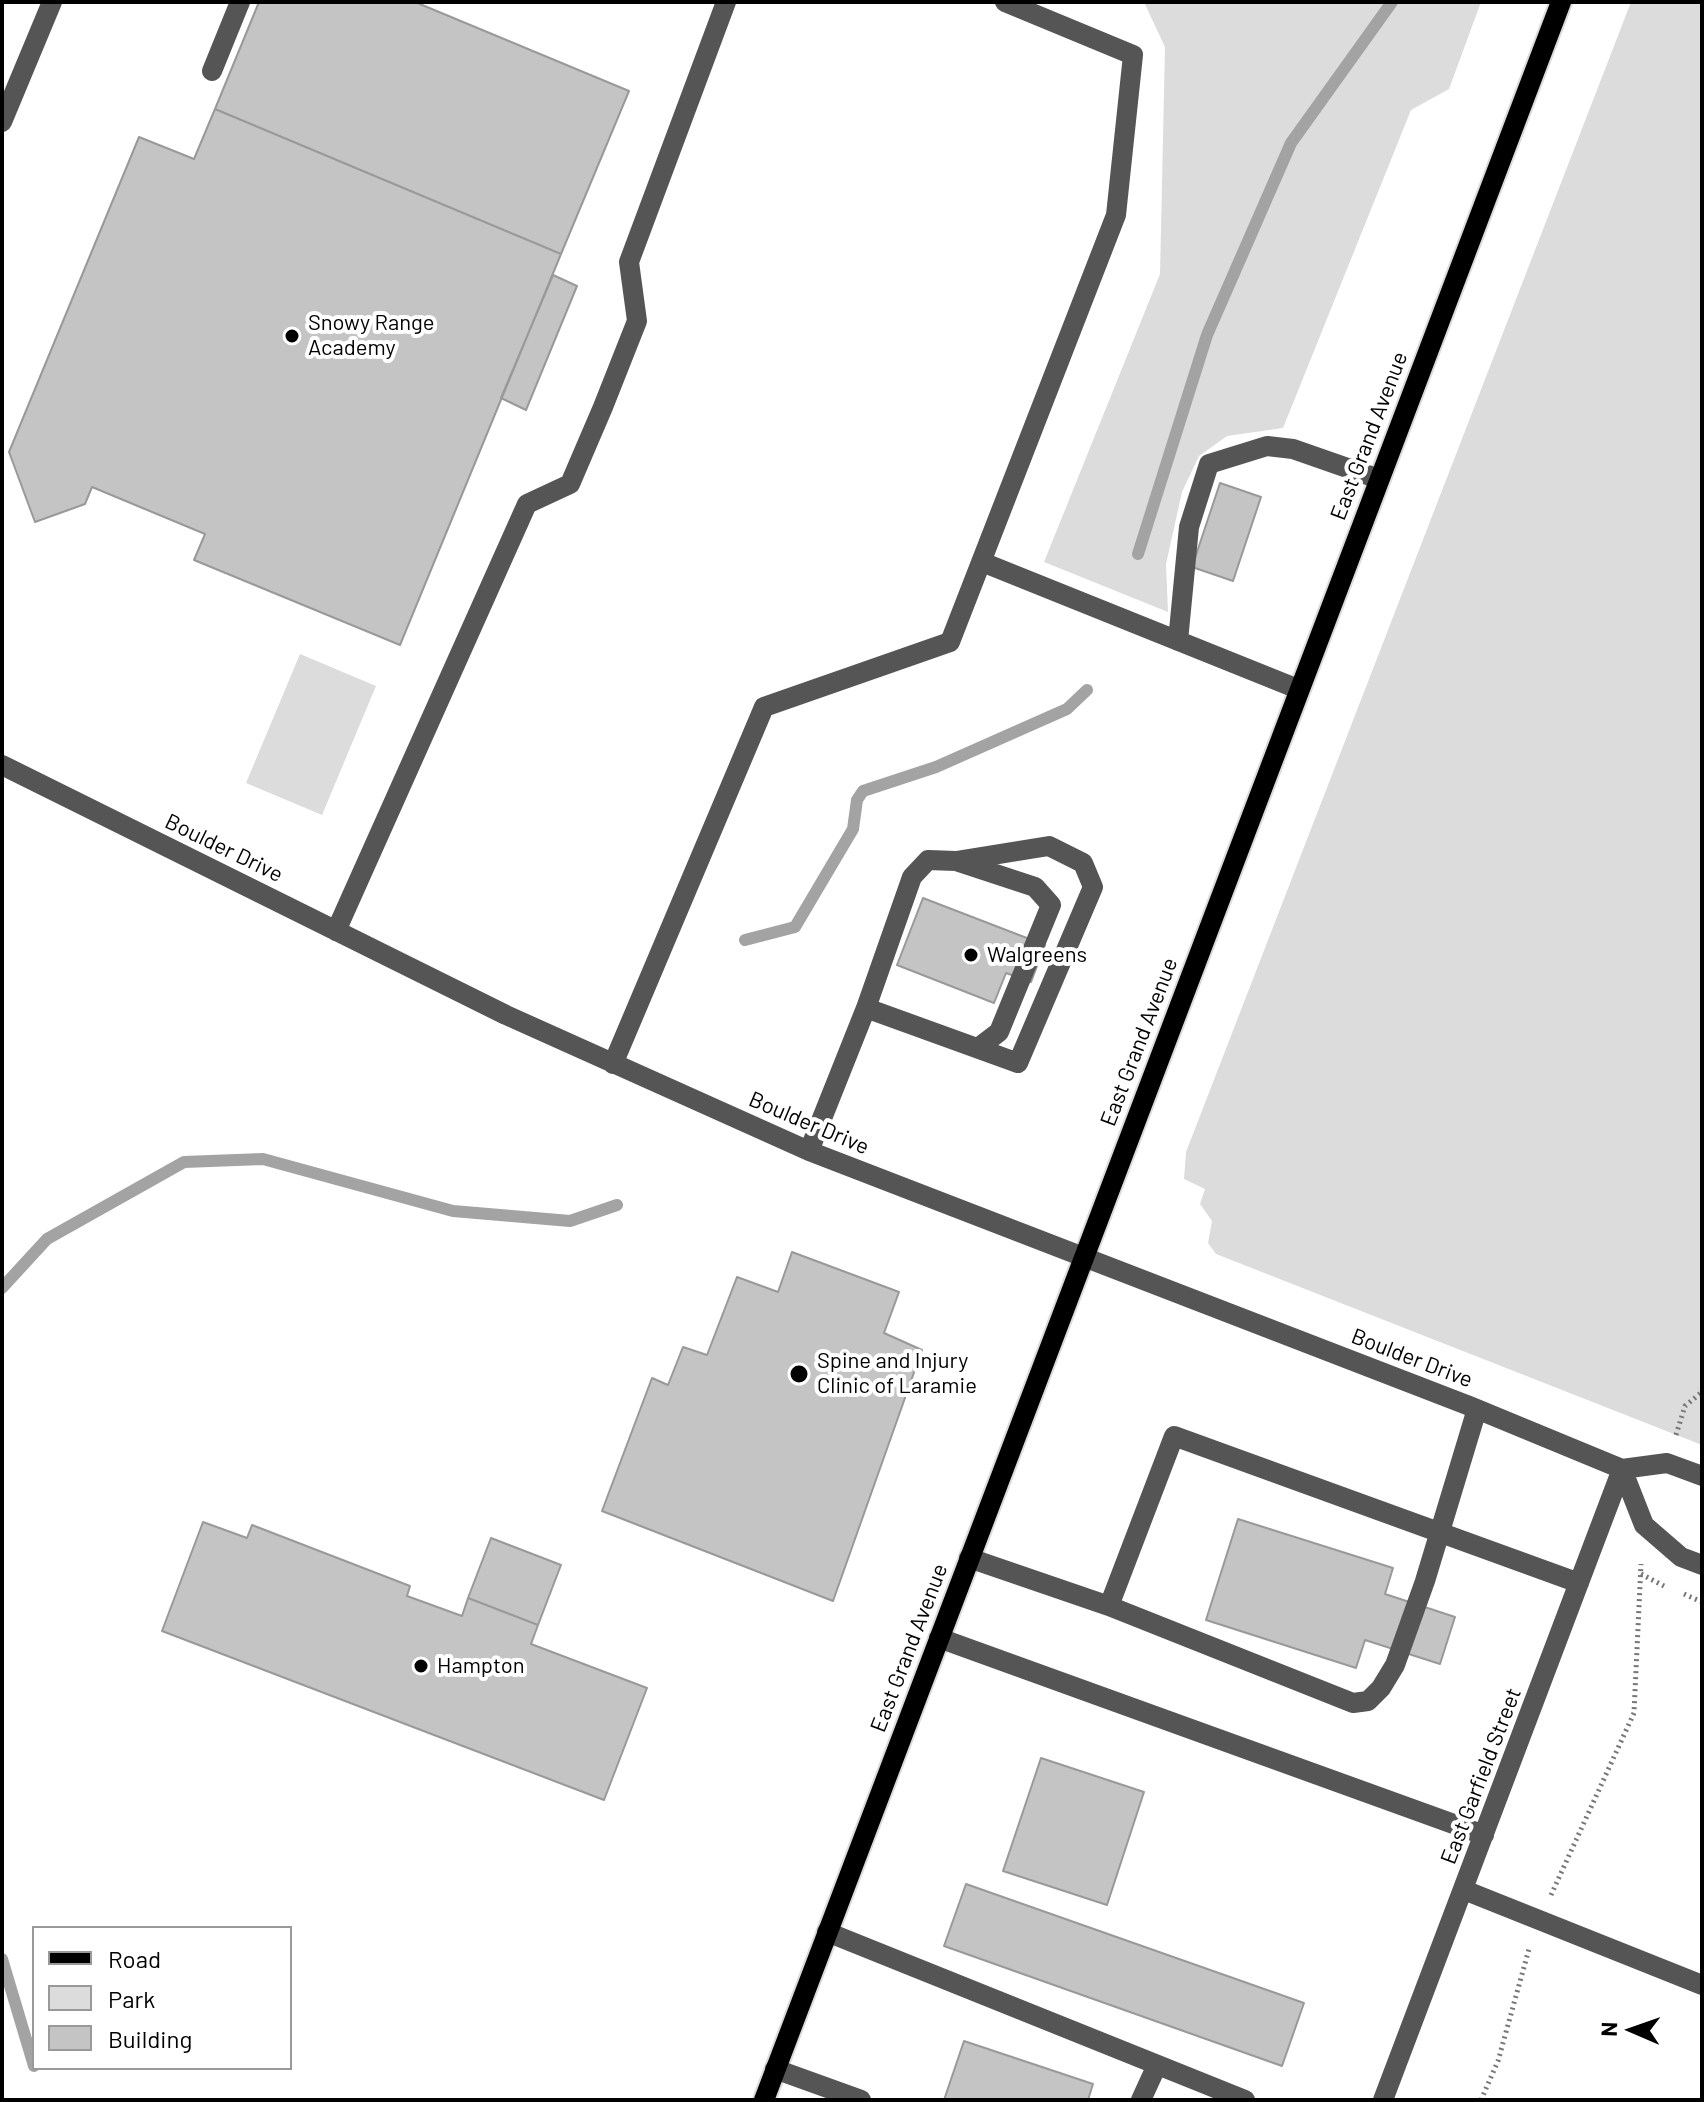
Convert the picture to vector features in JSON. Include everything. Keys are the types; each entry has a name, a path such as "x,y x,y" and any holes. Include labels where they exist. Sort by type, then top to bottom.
{"main road":[{"name":"East Grand Avenue","path":"764,2100 1561,2"}],"street":[{"path":"2,122 52,2"},
{"path":"212,71 240,2"},
{"path":"336,931 527,504 570,484 603,407 637,321 629,262 726,2"},
{"path":"613,1064 764,707 950,642 1116,215 1133,55 1005,2"},
{"path":"1178,641 1189,527 1209,464 1267,446 1293,449 1379,479"},
{"path":"982,562 1298,689"},
{"name":"Boulder Drive","path":"2,765 613,1064 809,1151 1477,1409 1622,1469"},
{"path":"809,1151 866,1008 912,877 928,860 956,861 1049,846 1083,863 1093,887 1018,1063 866,1008"},
{"path":"956,861 1035,887 1051,905 999,1032 978,1048"},
{"path":"969,1558 1109,1606 1353,1703 1368,1701 1381,1688 1395,1665 1477,1409"},
{"path":"1109,1606 1174,1436 1579,1583"},
{"path":"1702,1476 1667,1463 1622,1469 1644,1525 1681,1557 1702,1565"},
{"name":"East Garfield Street","path":"1383,2100 1622,1469"},
{"path":"939,1638 1484,1835"},
{"path":"1464,1890 1702,1985"},
{"path":"827,1932 1245,2100"},
{"path":"1141,2100 1157,2065"},
{"path":"775,2069 861,2100"}],"path":[{"path":"1667,1463 1685,1406 1702,1392"},
{"path":"1481,2100 1498,2061 1518,1984 1541,1920 1634,1713 1644,1525"}],"green space":[{"path":"1144,2 1481,2 1449,89 1411,110 1283,428 1227,436 1199,456 1182,492 1166,564 1168,612 1044,562 1160,274 1165,47"},
{"path":"1631,2 1702,2 1702,1445 1216,1254 1208,1243 1212,1221 1200,1204 1205,1189 1184,1179 1186,1152"},
{"path":"300,654 376,686 322,815 246,783"}],"building":[{"path":"259,2 415,2 629,91 561,254 215,109"},
{"name":"Snowy Range Academy","path":"215,109 561,254 400,645 194,560 205,534 92,487 85,504 35,522 9,452 139,137 194,159"},
{"path":"553,275 577,286 526,410 501,398"},
{"path":"1220,483 1261,497 1233,581 1192,567"},
{"name":"Walgreens","path":"923,898 1045,945 1031,982 1006,973 994,1003 897,965"},
{"path":"792,1252 899,1292 884,1333 922,1350 833,1601 602,1511 652,1378 668,1385 683,1347 707,1355 737,1277 778,1292"},
{"path":"1238,1519 1393,1568 1385,1594 1455,1617 1440,1664 1365,1640 1356,1668 1206,1620"},
{"name":"Hampton","path":"203,1522 247,1538 252,1525 410,1586 407,1596 462,1616 468,1598 538,1625 531,1644 647,1688 604,1800 162,1631"},
{"path":"491,1538 561,1565 538,1625 468,1598"},
{"path":"1041,1758 1144,1792 1107,1905 1003,1871"},
{"path":"966,1884 1304,2003 1282,2066 944,1946"},
{"path":"964,2041 1093,2084 1088,2100 944,2100"}],"waterway":[{"path":"1138,554 1207,335 1291,143 1392,2"},
{"path":"745,940 795,927 853,829 857,800 863,791 936,767 1067,709 1087,690"},
{"path":"2,1288 47,1239 184,1162 263,1159 453,1211 570,1221 617,1205"},
{"path":"2,1959 32,2059"}],"place":[{"name":"Snowy Range Academy","path":"292,336"},
{"name":"Walgreens","path":"971,955"},
{"name":"Spine and Injury Clinic of Laramie","path":"799,1374"},
{"name":"Hampton","path":"421,1666"}]}
